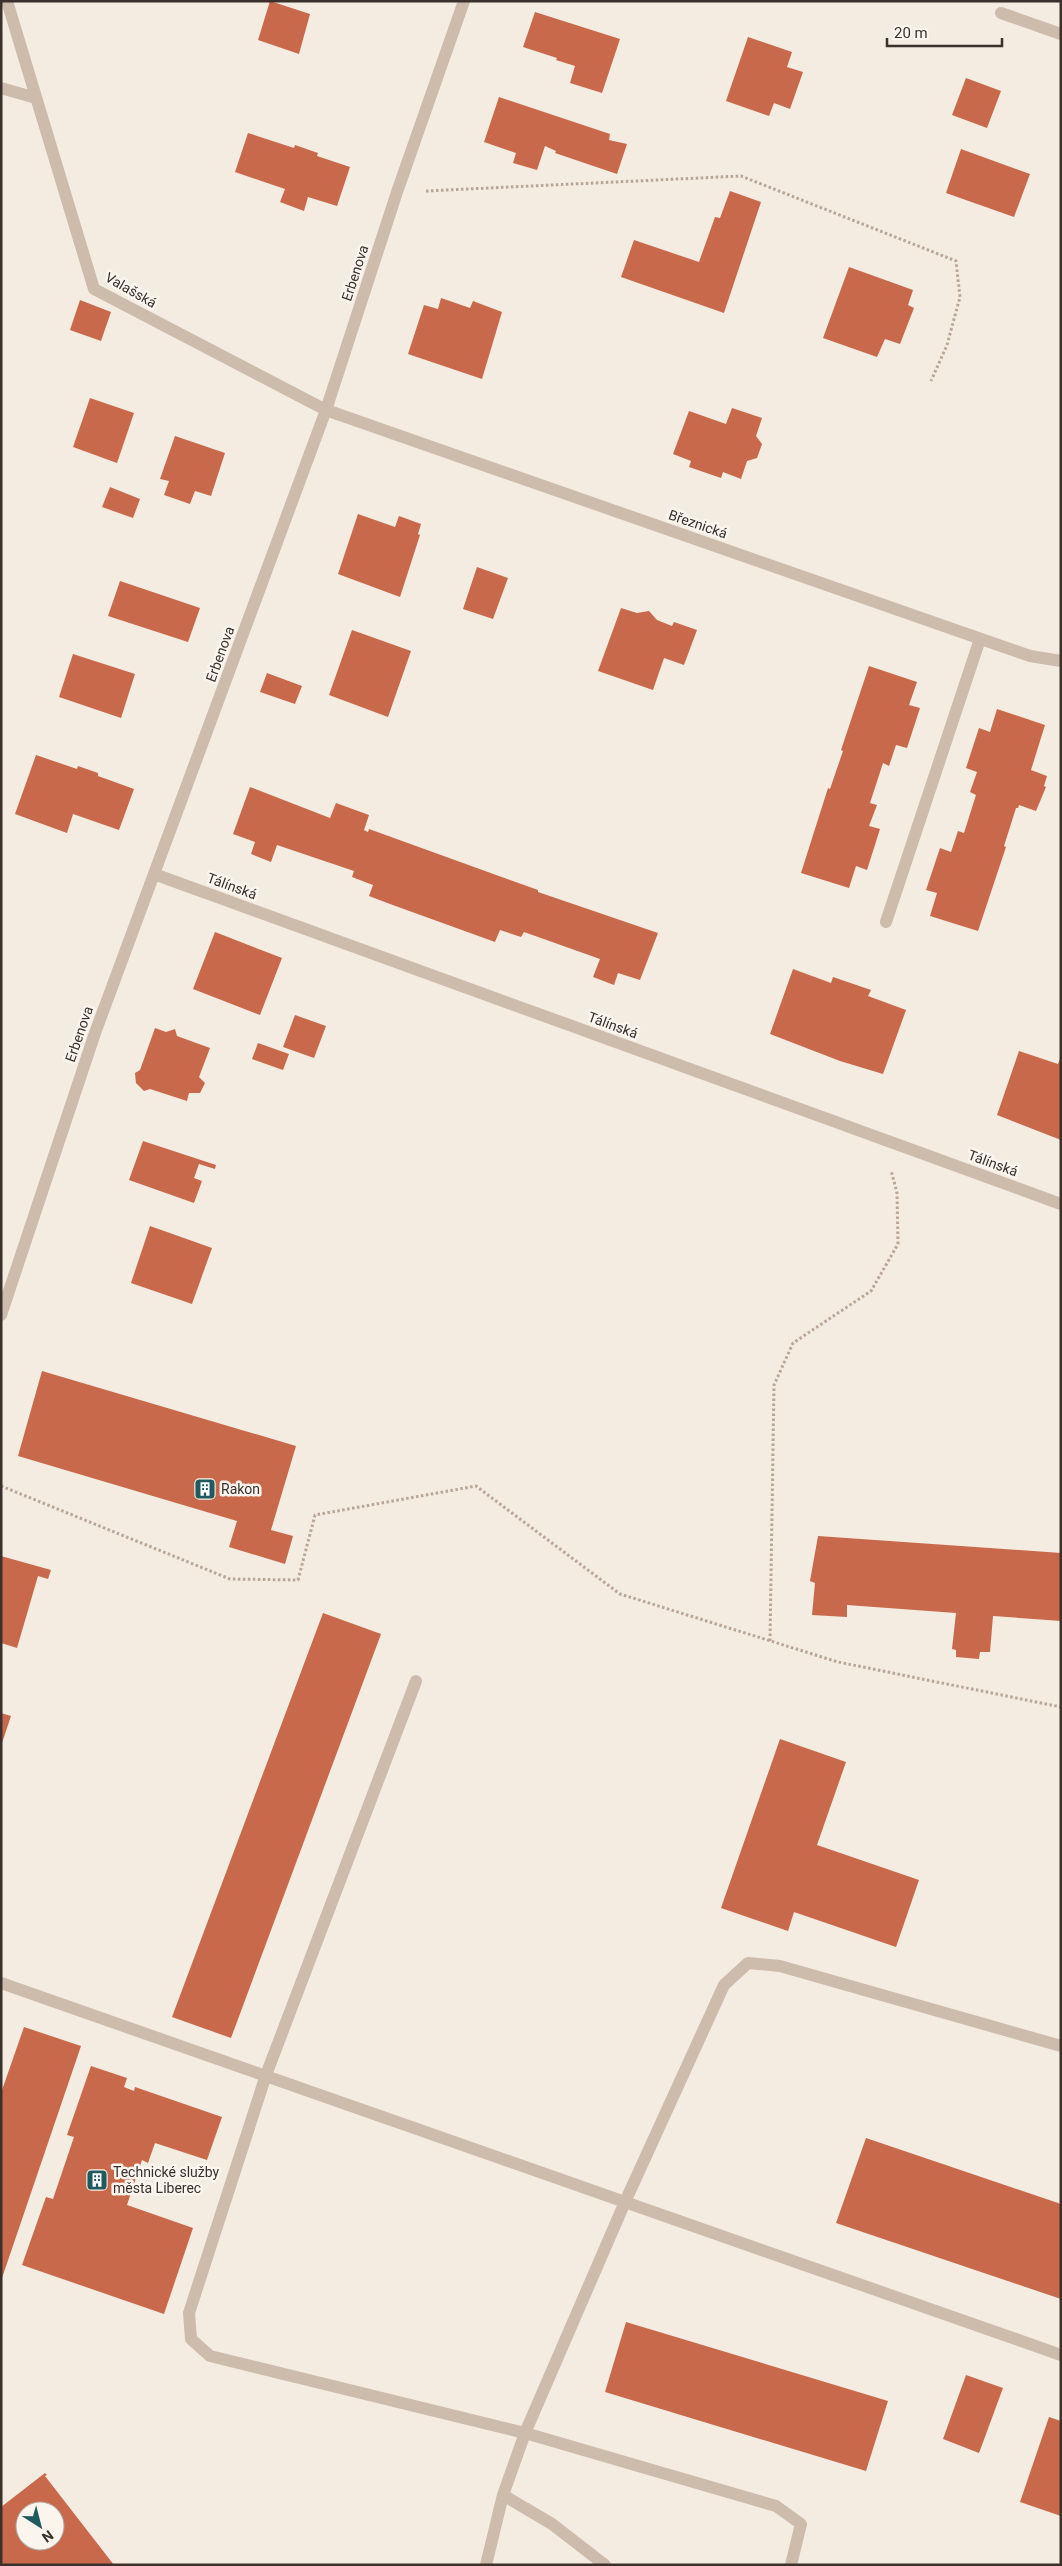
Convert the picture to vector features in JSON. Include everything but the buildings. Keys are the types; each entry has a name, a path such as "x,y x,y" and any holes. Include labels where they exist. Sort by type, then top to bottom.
{"street":[{"name":"Valašská","path":"7,1 94,289 326,410"},
{"name":"Erbenova","path":"1,1315 95,1034 326,410 397,192 464,1"},
{"path":"1001,13 1061,34"},
{"path":"1,88 36,98"},
{"name":"Březnická","path":"326,410 980,639 1030,656 1061,661"},
{"path":"886,922 980,639"},
{"name":"Tálínská","path":"154,874 1061,1204"},
{"path":"416,1681 266,2075 189,2313 191,2339 210,2356 525,2433 776,2506 801,2524 791,2565"},
{"path":"486,2565 504,2495 525,2433 625,2202 724,1985 748,1963 780,1966 1061,2046"},
{"path":"1,1983 1061,2355"},
{"path":"504,2495 552,2524 605,2565"}],"path":[{"path":"397,192 741,176 956,261 960,297 947,345 931,381"},
{"path":"770,1640 774,1385 793,1343 871,1291 898,1244 897,1193 881,1139"},
{"path":"1,1486 230,1579 298,1580 314,1515 476,1486 620,1594 838,1662 1061,1706"}],"place":[{"name":"Rakon","path":"205,1489"},
{"name":"Technické služby města Liberec","path":"97,2180"}]}
